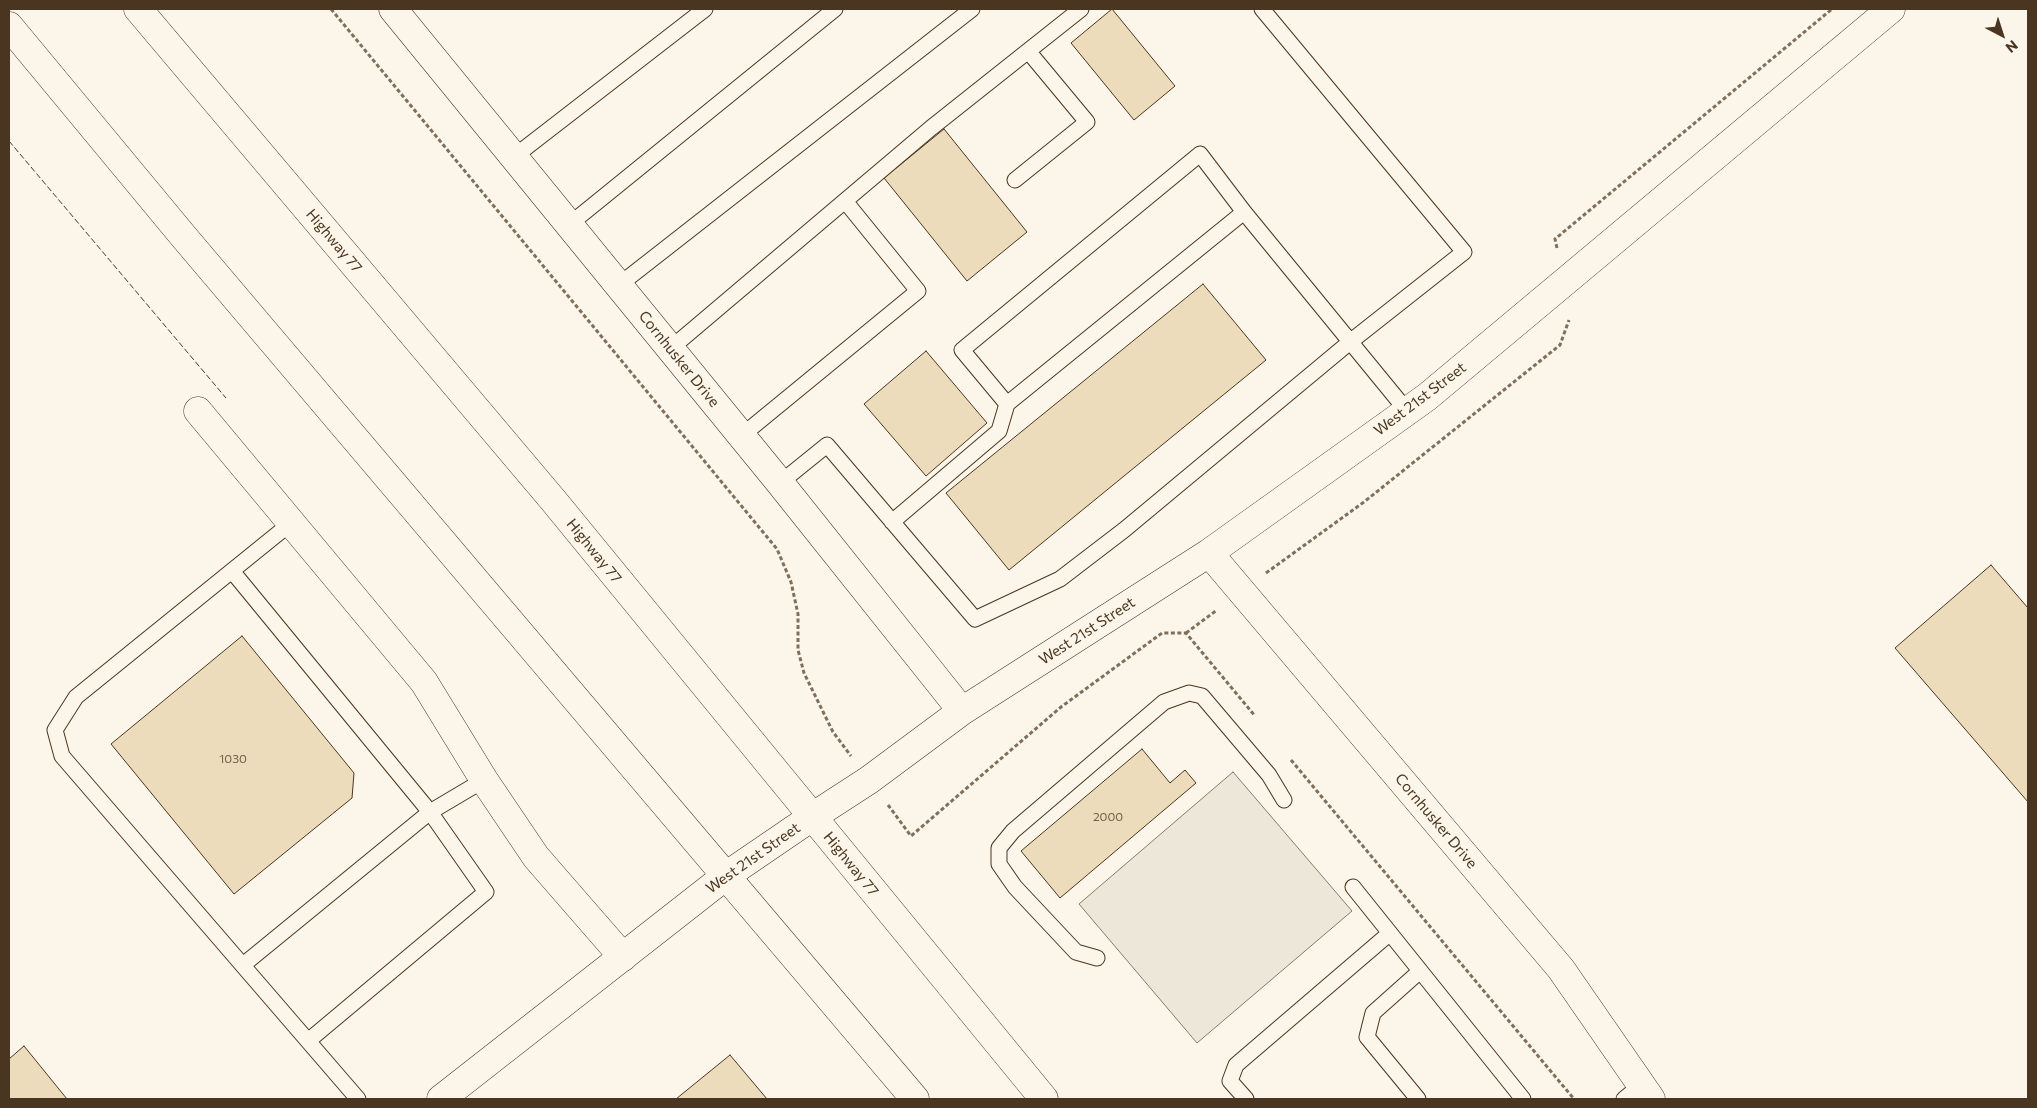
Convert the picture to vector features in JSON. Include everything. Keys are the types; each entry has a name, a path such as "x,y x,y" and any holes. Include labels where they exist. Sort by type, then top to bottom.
{"main road":[{"name":"Highway 77","path":"138,9 559,508 1044,1099"},
{"name":"Cornhusker Drive","path":"393,9 780,483 962,711"},
{"name":"West 21st Street","path":"441,1099 727,875 812,816 869,780 962,711 1209,553 1427,397 1891,9"},
{"path":"9,26 184,237 915,1099"},
{"path":"198,412 424,682 484,780 536,857 623,957"},
{"name":"Cornhusker Drive","path":"1209,553 1562,970 1639,1094"}],"lane":[{"path":"514,156 705,9"},
{"path":"570,224 835,9"},
{"path":"619,285 972,9"},
{"path":"670,349 931,128 1081,9"},
{"path":"780,483 827,445 975,619 1060,578 1124,530 1350,342 1464,252 1262,9"},
{"path":"1015,180 1087,122 1028,50"},
{"path":"1007,404 962,350 1200,154 1244,212 1406,411"},
{"path":"740,436 918,291 845,201"},
{"path":"892,522 999,431 1007,404 1244,212"},
{"path":"291,523 76,697 55,730 62,756 358,1099"},
{"path":"232,571 430,812 486,892 308,1041"},
{"path":"1097,958 1076,952 1015,887 999,864 999,848 1013,831 1164,702 1188,693 1202,696 1269,775 1284,800"},
{"path":"243,966 430,812 484,780"},
{"path":"1353,887 1522,1099"},
{"path":"1246,1099 1230,1081 1236,1065 1390,933"},
{"path":"1418,1099 1367,1037 1373,1013 1420,972"}],"path":[{"path":"1379,865 1574,1099"}],"shaded area":[{"path":"1233,772 1352,911 1197,1043 1079,904"}],"building":[{"path":"1112,9 1175,86 1134,120 1071,43"},
{"path":"944,129 1027,232 967,281 884,178"},
{"path":"1203,284 1266,360 1009,570 946,493"},
{"path":"926,351 987,423 926,476 864,404"},
{"path":"1991,565 2028,608 2028,802 1895,648"},
{"path":"242,636 354,773 352,798 234,894 111,744"},
{"path":"1142,749 1170,783 1185,770 1196,783 1060,898 1021,851"},
{"path":"24,1046 67,1099 9,1099 9,1059"},
{"path":"730,1055 767,1099 676,1099"}],"fence":[{"path":"9,141 226,398"}]}
